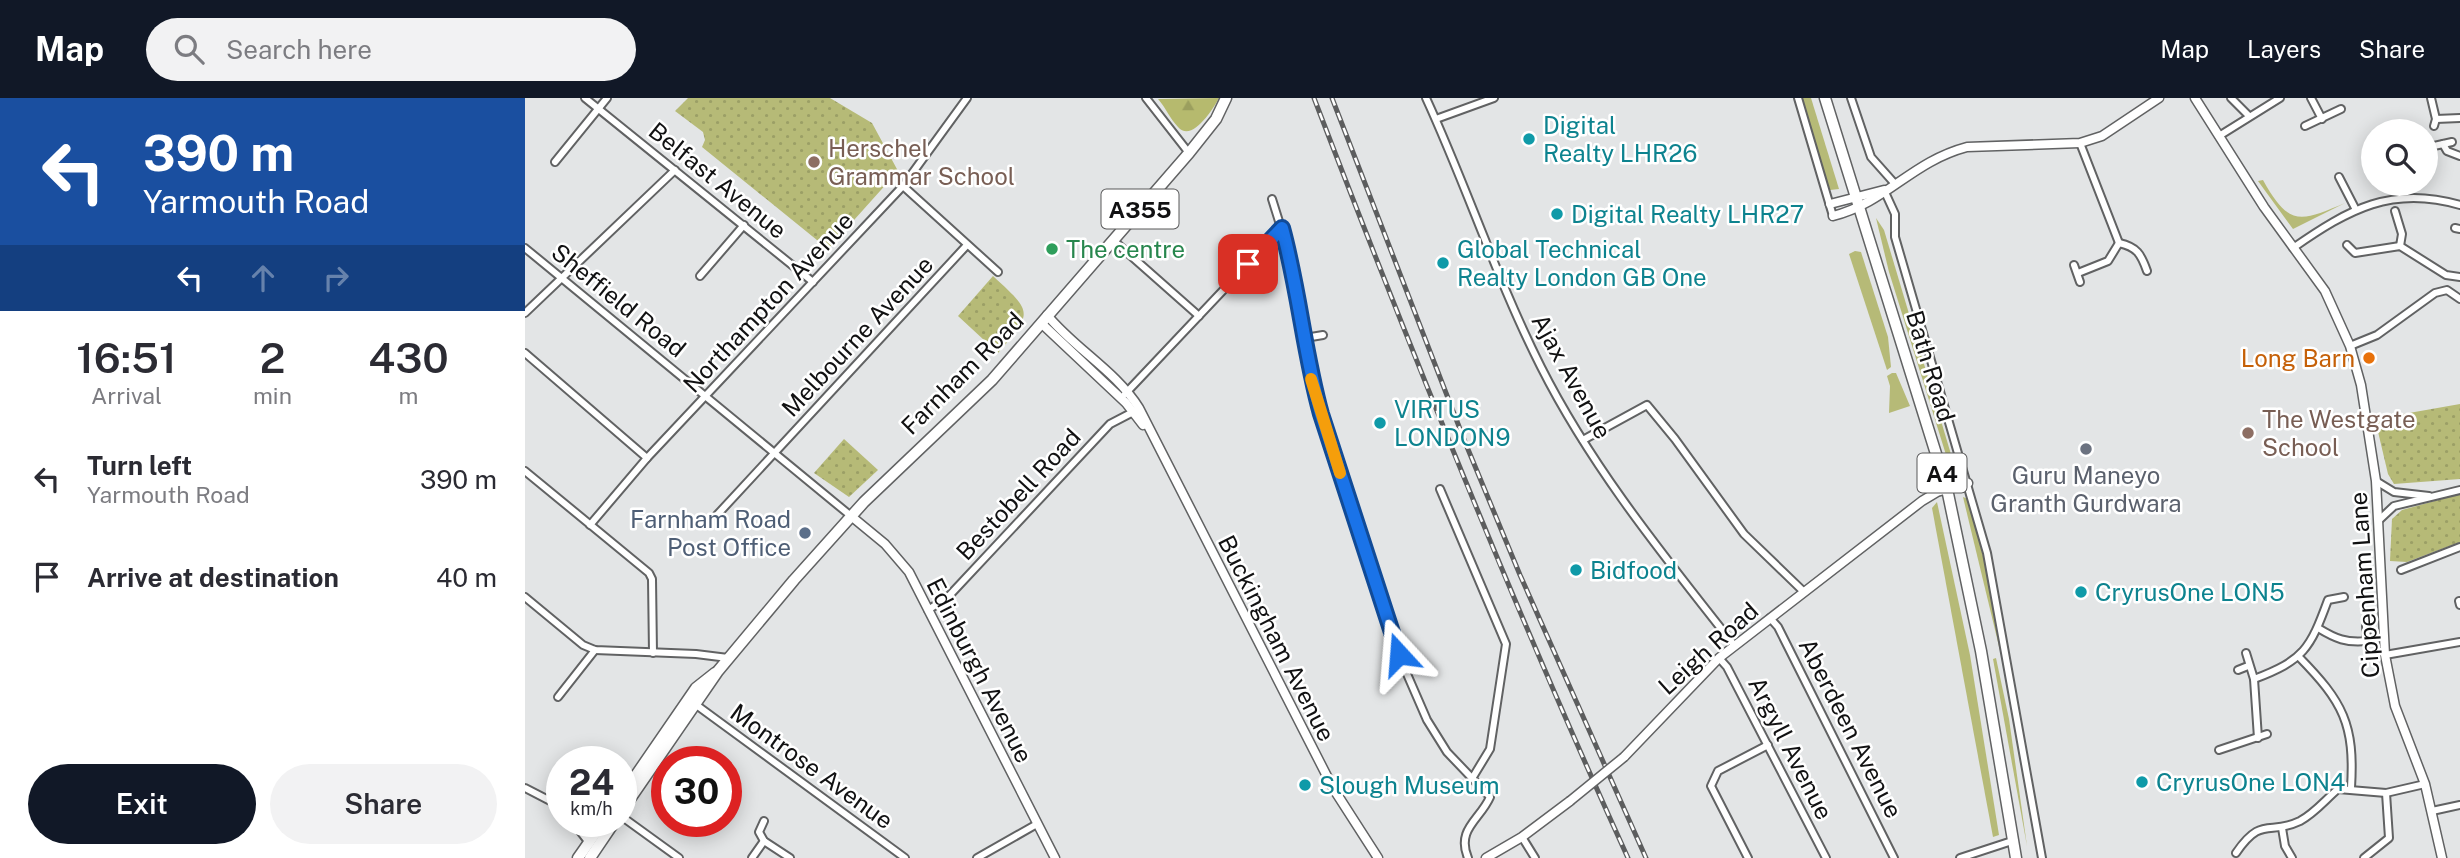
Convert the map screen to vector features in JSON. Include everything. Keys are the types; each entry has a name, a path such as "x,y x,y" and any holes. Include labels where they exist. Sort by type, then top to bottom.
{"main road":[{"name":"Farnham Road","path":"637,776 728,658 851,516 926,440 992,380 1189,153 1216,119 1226,98"},
{"name":"Bath Road","path":"1825,98 1947,489 1982,651 2016,858"},
{"name":"Farnham Road","path":"637,789 692,703"},
{"path":"590,858 596,837"},
{"path":"578,858 600,837"}],"street":[{"name":"Belfast Avenue","path":"585,98 813,282"},
{"path":"555,162 607,98"},
{"name":"Northampton Avenue","path":"590,525 647,458 903,186 967,98"},
{"path":"1146,98 1189,153"},
{"name":"Ajax Avenue","path":"1426,98 1523,330 1583,440 1645,531 1734,645"},
{"path":"1436,120 1494,98"},
{"path":"1798,98 1833,216 1860,209 1875,200 1884,190"},
{"path":"1851,98 1871,157 1895,184"},
{"path":"1829,204 1884,190 1935,157 1967,147 2080,143 2111,131 2158,98"},
{"name":"Cippenham Lane","path":"2195,98 2293,248 2325,291 2350,346 2361,385 2376,481 2385,655 2395,706 2425,784 2442,858"},
{"path":"2231,98 2249,116"},
{"path":"2219,136 2280,98"},
{"path":"2311,98 2322,119"},
{"path":"2431,98 2435,123 2460,118"},
{"path":"2305,126 2341,109"},
{"path":"2438,146 2452,142"},
{"path":"2080,143 2119,243"},
{"path":"2442,145 2447,151 2460,156"},
{"path":"525,313 675,170"},
{"path":"2339,177 2356,210"},
{"path":"903,186 998,272"},
{"path":"1884,190 1895,214 1895,237 1968,483 1995,589 2042,858"},
{"path":"2293,248 2356,210 2406,196 2460,203"},
{"path":"1272,199 1301,304 1311,377 1321,414 1407,674 1427,720 1447,752 1490,797 1467,828 1464,837 1468,858"},
{"path":"2395,211 2402,234 2400,246"},
{"path":"699,276 744,225"},
{"path":"1121,399 1282,228"},
{"path":"1113,240 1199,316"},
{"path":"2119,243 2134,246 2142,256 2147,271"},
{"path":"2078,273 2108,261 2119,243"},
{"name":"Melbourne Avenue","path":"717,515 967,245"},
{"path":"2347,245 2355,253 2400,246 2446,275 2460,277"},
{"name":"Sheffield Road","path":"525,248 851,516"},
{"path":"2074,265 2080,282"},
{"path":"2350,346 2377,335 2435,293 2447,290 2460,299"},
{"name":"Buckingham Avenue","path":"1044,319 1128,391 1333,788 1378,858"},
{"name":"Buckingham Avenue","path":"1044,319 1121,399 1136,410"},
{"path":"1305,338 1323,335"},
{"path":"525,353 647,458"},
{"path":"1583,440 1647,405 1744,534 1803,591"},
{"name":"Bestobell Road","path":"928,610 948,597 1110,424 1136,410"},
{"path":"525,471 649,573 652,579 653,653"},
{"path":"2376,481 2394,492 2431,496"},
{"name":"Leigh Road","path":"1486,858 1522,837 1624,757 1719,658 1803,591 1907,512 1947,489 1968,483"},
{"path":"1440,489 1506,644 1490,749 1473,777"},
{"path":"2379,520 2394,506 2460,490"},
{"name":"Edinburgh Avenue","path":"851,516 885,544 909,572 1055,858"},
{"path":"2401,570 2460,547"},
{"path":"525,597 583,645 595,650 728,658"},
{"path":"2254,679 2299,657 2313,641 2328,600 2344,597"},
{"name":"Aberdeen Avenue","path":"1770,618 1778,627 1894,858"},
{"path":"2318,628 2335,639 2348,643 2367,641 2366,626"},
{"path":"2385,655 2460,642"},
{"path":"558,697 595,650"},
{"path":"2246,653 2254,679 2258,738"},
{"path":"2299,657 2335,695 2346,718 2353,756 2351,789"},
{"name":"Argyll Avenue","path":"1719,658 1727,667 1826,858"},
{"path":"2238,670 2248,666"},
{"name":"Montrose Avenue","path":"692,703 905,858"},
{"path":"2219,750 2267,734"},
{"path":"1748,858 1711,786 1718,771 1768,745"},
{"path":"2236,853 2246,838 2266,826 2282,828 2312,815 2338,789 2386,793 2425,784"},
{"path":"525,788 546,799"},
{"path":"2364,858 2392,839 2386,793"},
{"path":"2432,811 2460,805"},
{"path":"764,821 759,832 764,841 788,858"},
{"path":"979,857 1037,824"},
{"path":"637,826 679,858"},
{"path":"2282,828 2285,846 2292,858"},
{"path":"585,837 592,846"},
{"path":"1522,837 1535,858"},
{"path":"752,858 764,841"},
{"path":"1959,858 2012,841"}],"green space":[{"name":"Herschel Grammar School","path":"688,98 830,98 872,123 898,171 828,249 702,147 705,140 703,132 675,111"},
{"path":"1219,98 1202,123 1189,131 1178,127 1158,99"},
{"path":"1800,98 1811,98 1839,189 1830,190"},
{"path":"2263,180 2280,206 2297,216 2317,214 2345,203 2293,229 2258,181"},
{"path":"1876,218 1884,230 1956,471 1952,474 1889,272"},
{"path":"1861,252 1888,337 1891,367 1887,370 1849,254"},
{"path":"993,276 1015,297 1024,313 1018,329 998,353 958,316"},
{"path":"1896,373 1910,406 1889,413 1890,386 1887,376"},
{"path":"2460,404 2460,479 2394,484 2388,474 2375,419"},
{"path":"844,439 878,470 849,497 814,473"},
{"path":"2460,494 2460,542 2407,562 2390,561 2392,519 2402,510"},
{"path":"1963,497 1968,499 1984,560 2003,663"},
{"path":"1937,502 1970,655 1999,835 1993,837 1932,508"},
{"path":"1996,658 2009,719 2027,846 1993,659"}],"railway":[{"path":"1314,98 1465,480 1628,858"},
{"path":"1332,98 1465,442 1520,575 1646,858"}],"slow traffic":[{"path":"1311,379 1340,473"}],"place":[{"name":"Digital Realty LHR26","path":"1529,139"},
{"name":"Herschel Grammar School","path":"814,162"},
{"name":"Digital Realty LHR27","path":"1557,214"},
{"name":"The centre","path":"1052,249"},
{"name":"Global Technical Realty London GB One","path":"1443,263"},
{"name":"Long Barn","path":"2369,358"},
{"name":"VIRTUS LONDON9","path":"1380,423"},
{"name":"The Westgate School","path":"2248,433"},
{"name":"Guru Maneyo Granth Gurdwara","path":"2086,449"},
{"name":"Farnham Road Post Office","path":"805,533"},
{"name":"Bidfood","path":"1576,570"},
{"name":"CryrusOne LON5","path":"2081,592"},
{"name":"CryrusOne LON4","path":"2142,782"},
{"name":"Slough Museum","path":"1305,785"}],"route":[{"path":"1248,264 1282,228 1301,304 1311,377 1321,414 1399,654"}]}
